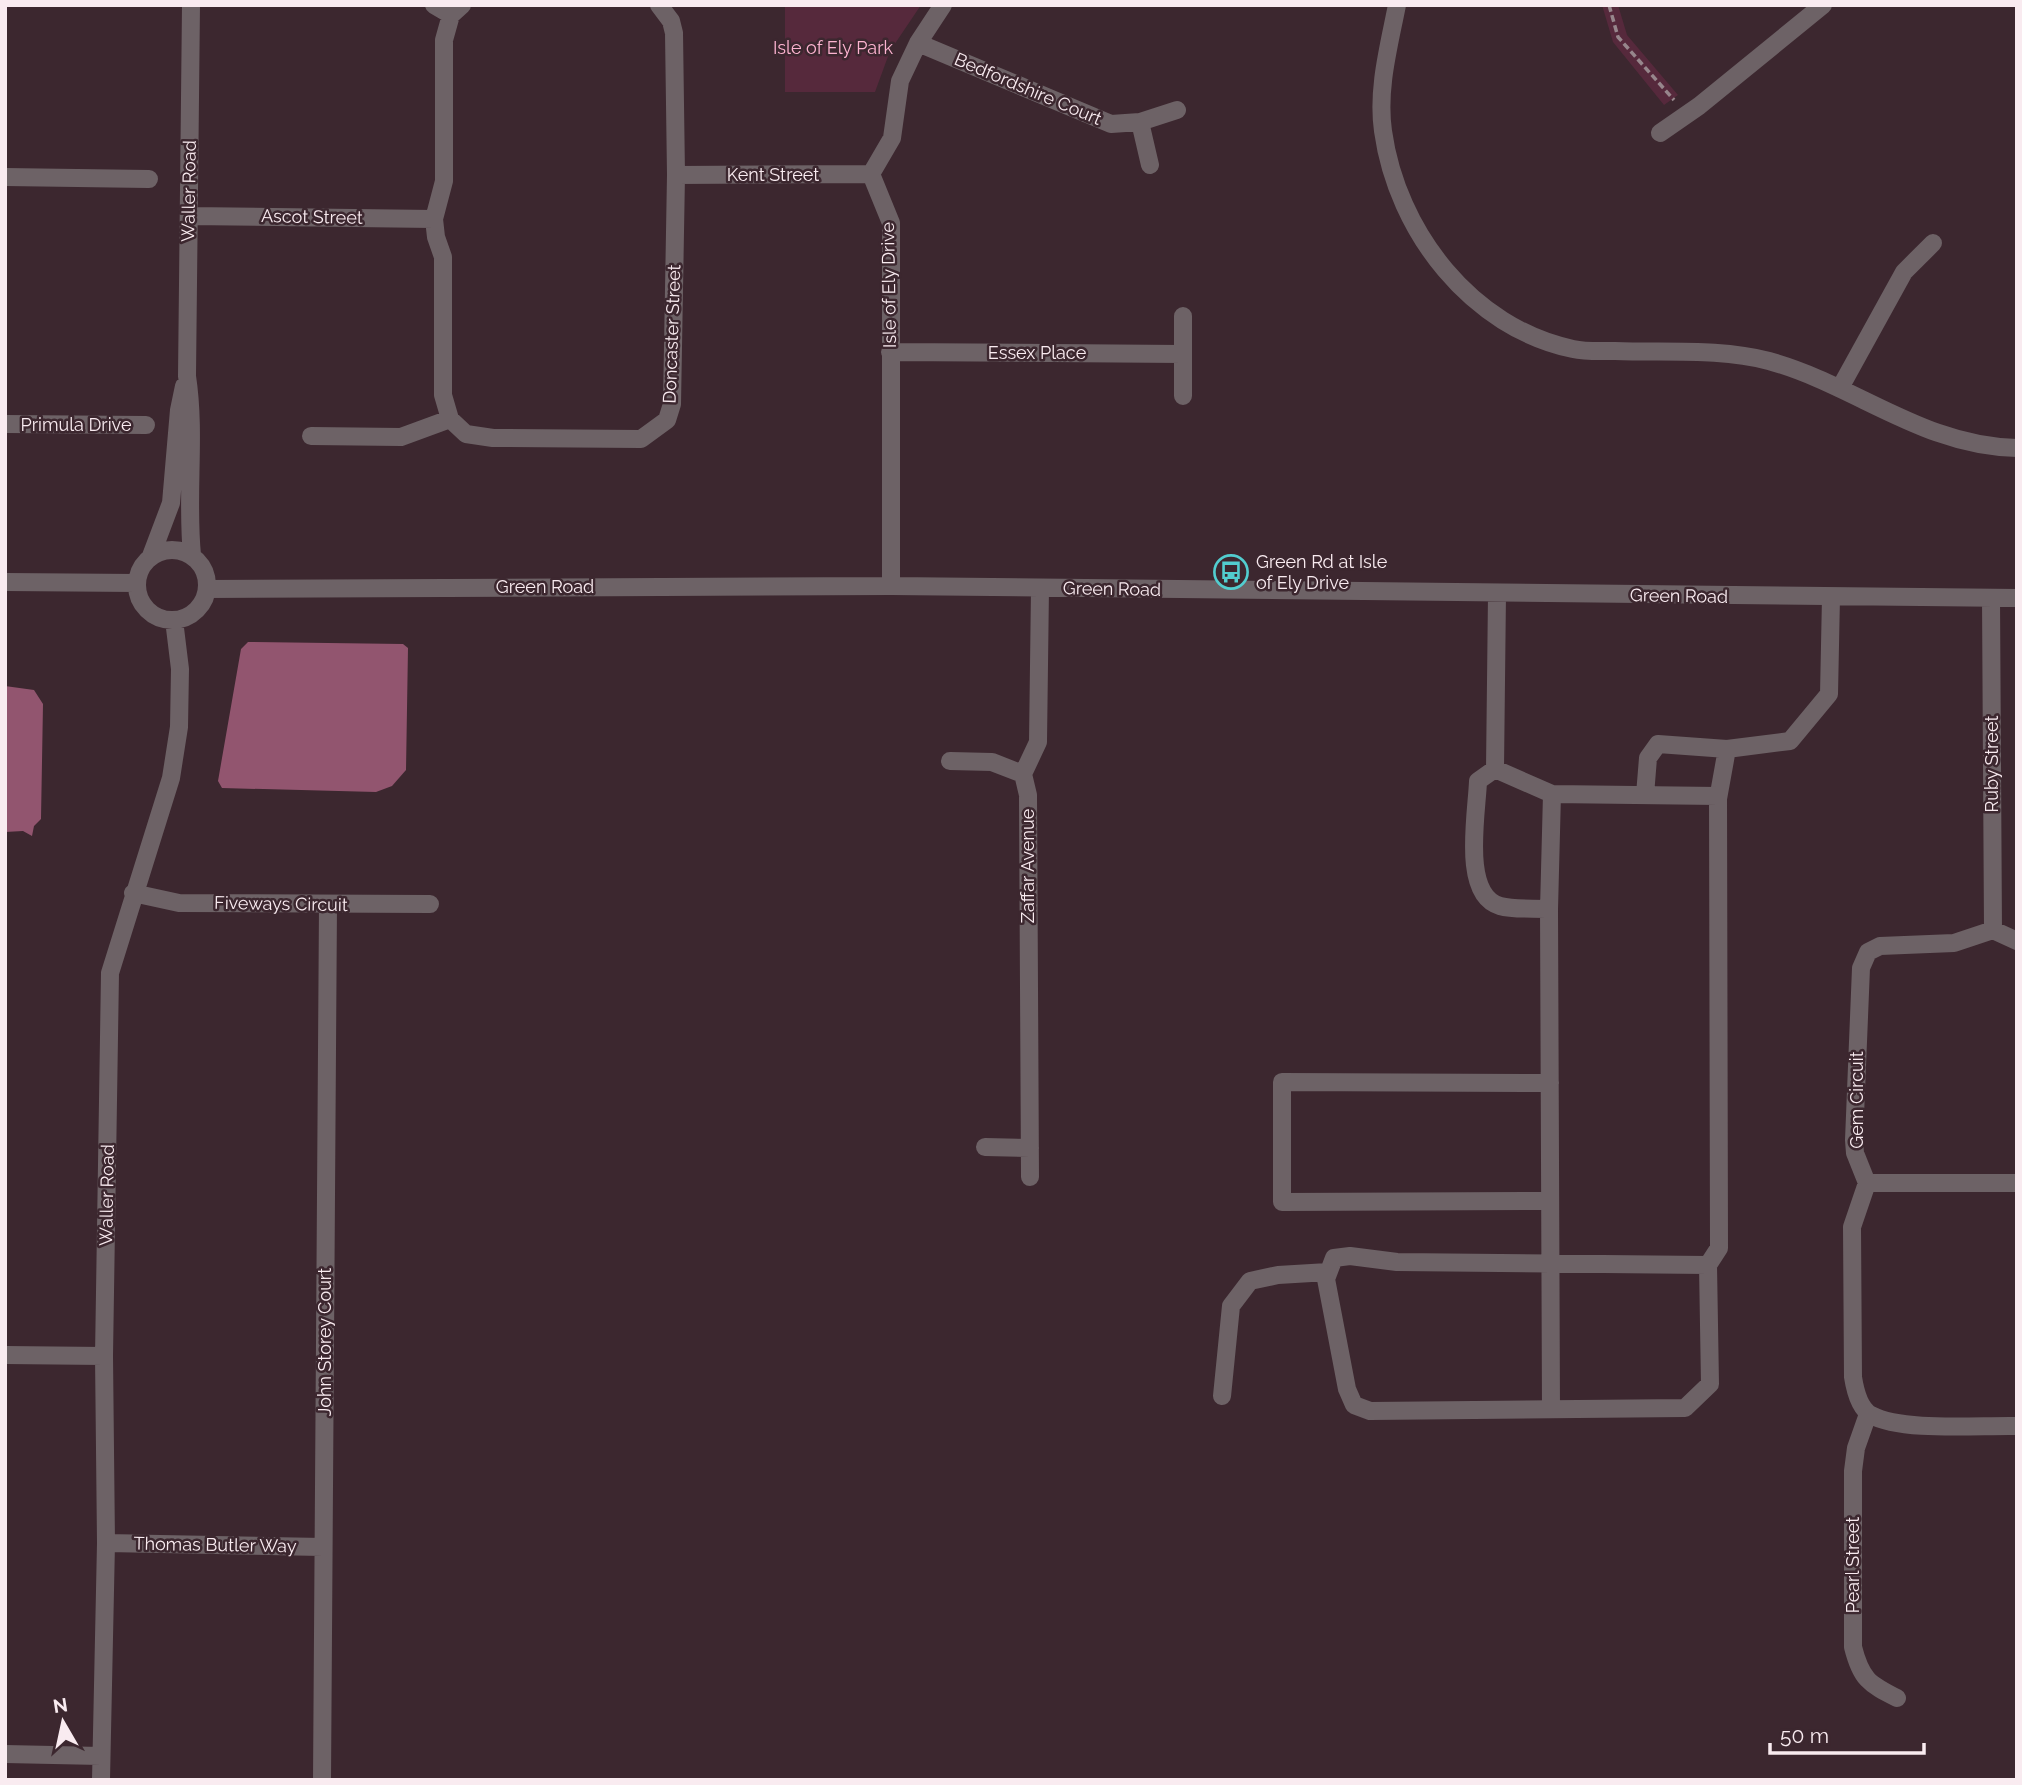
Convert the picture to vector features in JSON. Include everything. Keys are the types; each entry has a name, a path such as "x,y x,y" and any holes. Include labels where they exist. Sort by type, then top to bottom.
{"street":[{"name":"Waller Road","path":"191,5 187,376 192,413 188,493 192,555"},
{"path":"311,436 401,437 450,419 443,395 443,257 436,237 434,219 444,181 444,40 456,10 433,5"},
{"name":"Doncaster Street","path":"450,419 466,434 493,438 641,439 667,420 672,404 676,175 674,33 671,20 659,5"},
{"path":"871,174 892,138 900,81 918,43 943,5"},
{"path":"1397,5 1382,84 1383,131 1394,176 1411,219 1436,260 1463,290 1495,316 1532,337 1575,350 1727,355 1767,361 1840,388 1908,423 1955,440 2017,448"},
{"path":"1660,133 1823,5"},
{"name":"Bedfordshire Court","path":"918,43 1111,124 1140,122 1177,110"},
{"path":"1140,122 1150,165"},
{"name":"Kent Street","path":"676,175 871,174"},
{"name":"Isle of Ely Drive","path":"871,174 891,223 891,586"},
{"path":"5,177 149,179"},
{"name":"Ascot Street","path":"189,216 434,219"},
{"path":"1840,388 1905,272 1933,243"},
{"path":"1183,316 1183,396"},
{"name":"Essex Place","path":"890,352 1183,354"},
{"name":"Waller Road","path":"151,556 171,503 179,410 187,376"},
{"name":"Primula Drive","path":"5,424 146,425"},
{"path":"172,549 192,555 204,570 207,589 200,607 184,618 174,620 155,616 147,610 137,593 137,583 141,568 151,556 172,549"},
{"path":"5,582 137,583"},
{"name":"Green Road","path":"207,589 891,586 2017,598"},
{"path":"950,761 992,762 1023,774 1038,743 1040,588"},
{"path":"1495,769 1497,594"},
{"path":"1645,795 1648,758 1658,744 1727,749 1790,741 1829,694 1831,597"},
{"name":"Ruby Street","path":"1991,598 1993,930"},
{"name":"Waller Road","path":"101,1780 106,1543 104,1356 110,973 171,778 179,727 180,669 174,620"},
{"path":"1708,1265 1397,1262 1350,1256 1334,1258 1326,1279 1348,1389 1354,1405 1370,1411 1685,1408 1699,1398 1710,1384 1708,1265 1719,1248 1718,799 1727,749"},
{"path":"1495,769 1552,794 1718,796 1718,799"},
{"path":"1495,769 1478,782 1474,873 1486,900 1500,906 1549,909"},
{"name":"Zaffar Avenue","path":"1023,774 1028,795 1030,1177"},
{"path":"1551,1409 1549,909 1552,794"},
{"name":"Fiveways Circuit","path":"133,893 179,903 430,904"},
{"name":"John Storey Court","path":"322,1780 328,904"},
{"path":"1993,930 2017,941"},
{"name":"Gem Circuit","path":"1867,1183 1855,1153 1854,1140 1861,968 1868,952 1880,946 1954,943 1993,930"},
{"path":"1550,1083 1282,1082 1282,1202 1550,1201"},
{"path":"985,1147 1030,1148"},
{"path":"2017,1183 1867,1183 1864,1197 1853,1220 1852,1240 1853,1377 1855,1393 1868,1414 1895,1424 2017,1426"},
{"path":"1222,1396 1231,1306 1250,1281 1278,1275 1328,1272"},
{"path":"5,1355 104,1356"},
{"name":"Pearl Street","path":"1868,1414 1856,1448 1853,1471 1853,1647 1858,1666 1870,1684 1897,1698"},
{"name":"Thomas Butler Way","path":"106,1543 323,1547"},
{"path":"5,1754 101,1756"}],"path":[{"path":"1609,5 1618,37 1687,114"}],"green space":[{"name":"Isle of Ely Park","path":"785,5 921,5 890,51 875,92 785,92"},
{"path":"1602,5 1618,5 1627,35 1678,95 1664,105 1613,42"}],"shaded area":[{"path":"248,642 403,644 408,648 406,770 392,786 376,792 222,788 218,781 241,649"},
{"path":"5,686 34,690 43,704 41,819 34,826 32,836 23,831 5,832"}],"place":[{"name":"Green Rd at Isle of Ely Drive","path":"1231,572"}]}
